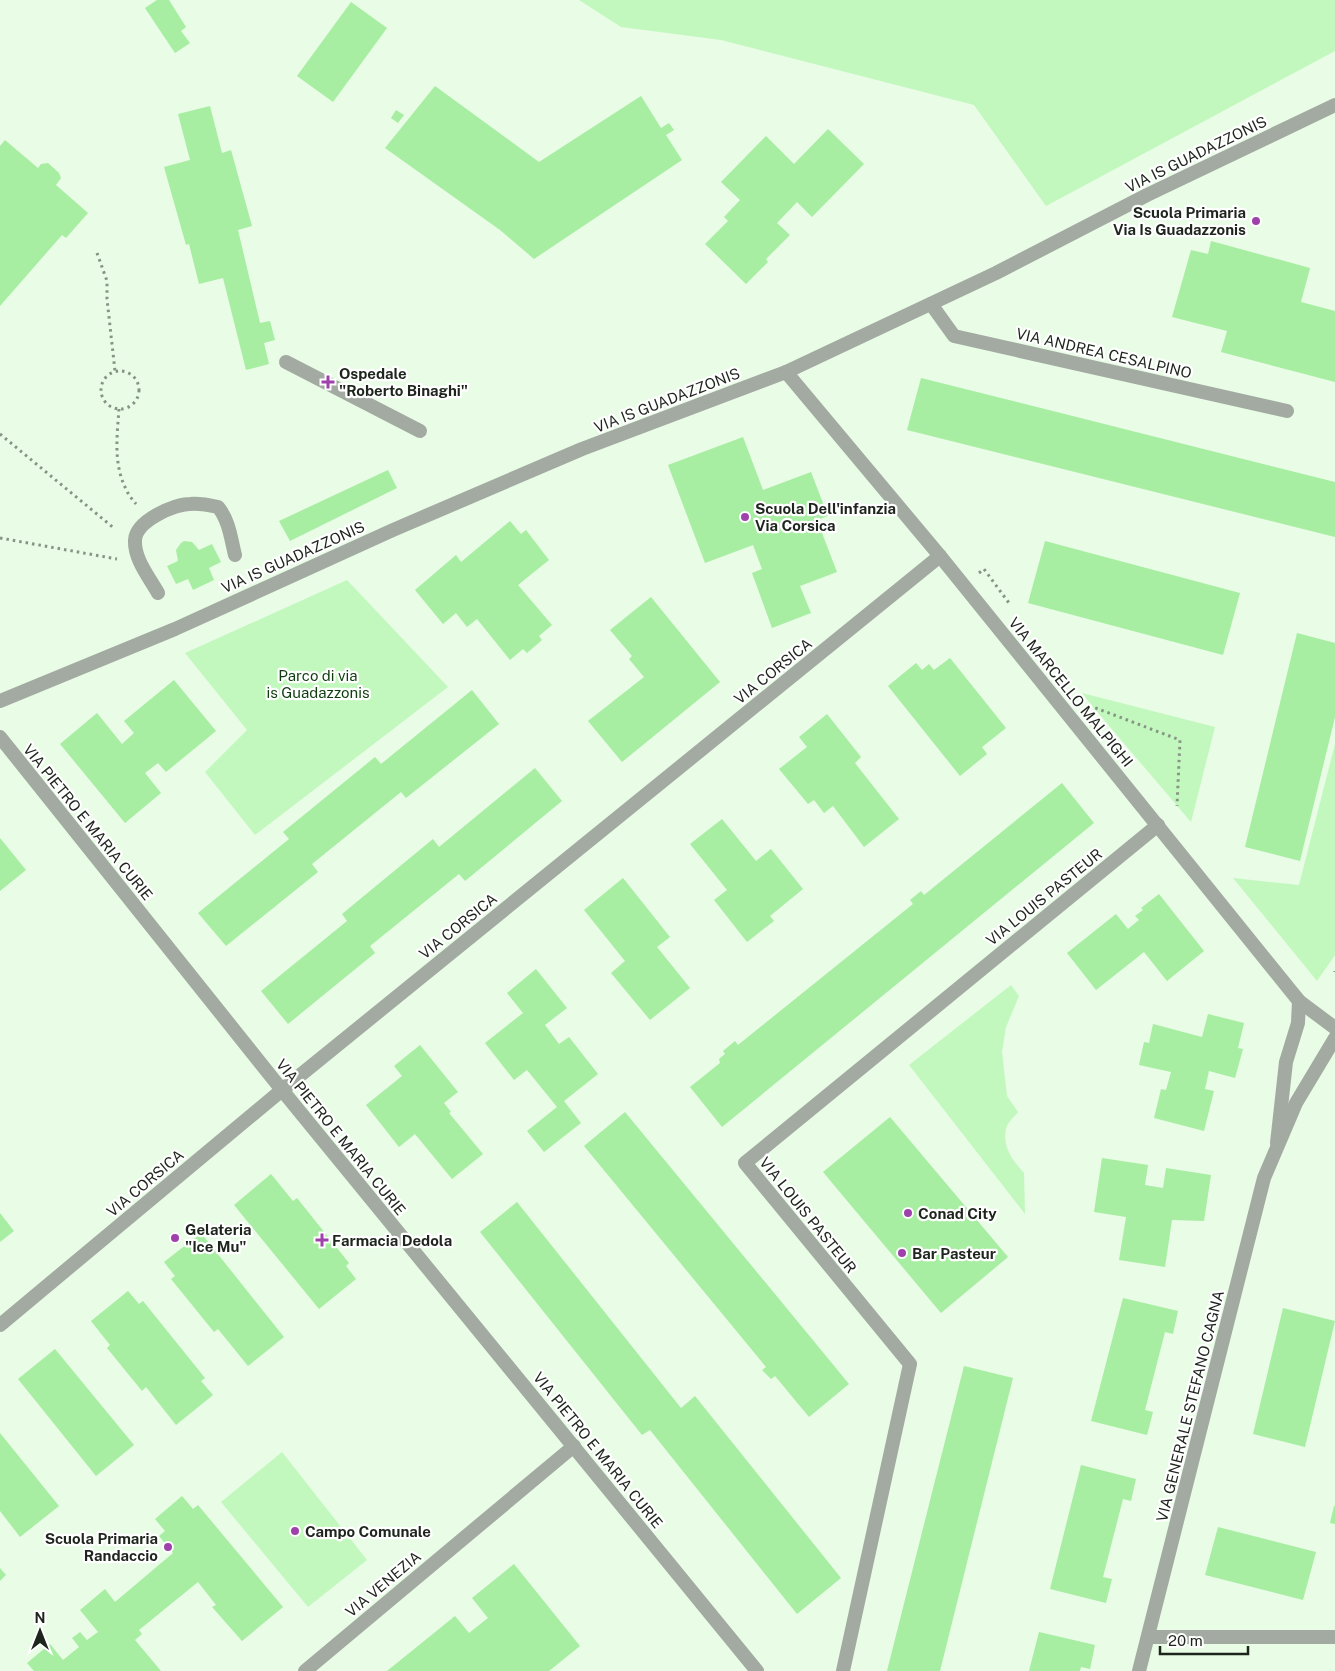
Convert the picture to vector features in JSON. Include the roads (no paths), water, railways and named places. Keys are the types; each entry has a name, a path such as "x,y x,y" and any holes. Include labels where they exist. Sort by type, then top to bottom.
{"street":[{"name":"VIA IS GUADAZZONIS","path":"0,701 174,629 393,530 582,449 786,372 996,273 1147,195 1335,105"},
{"name":"VIA ANDREA CESALPINO","path":"931,304 954,336 1287,411"},
{"path":"286,362 420,431"},
{"name":"VIA MARCELLO MALPIGHI","path":"786,372 940,556 1299,1001 1335,1028"},
{"path":"158,593 140,563 136,551 135,538 140,529 149,520 174,507 205,504 218,508 226,520 235,555"},
{"name":"VIA CORSICA","path":"0,1325 282,1090 940,556"},
{"name":"VIA PIETRO E MARIA CURIE","path":"0,737 282,1090 757,1671"},
{"name":"VIA LOUIS PASTEUR","path":"843,1671 910,1364 745,1163 1158,825"},
{"name":"VIA GENERALE STEFANO CAGNA","path":"1276,1150 1286,1062 1298,1023 1299,1001"},
{"name":"VIA GENERALE STEFANO CAGNA","path":"1139,1671 1262,1188 1296,1103 1335,1038"},
{"name":"VIA VENEZIA","path":"305,1671 574,1446"},
{"path":"1149,1637 1335,1637"}],"place":[{"name":"Scuola Primaria Via Is Guadazzonis","path":"1256,221"},
{"name":"Ospedale \"Roberto Binaghi\"","path":"328,382"},
{"name":"Scuola Dell'infanzia Via Corsica","path":"745,517"},
{"name":"Conad City","path":"908,1213"},
{"name":"Gelateria \"Ice Mu\"","path":"175,1238"},
{"name":"Farmacia Dedola","path":"322,1240"},
{"name":"Bar Pasteur","path":"902,1253"},
{"name":"Campo Comunale","path":"295,1531"},
{"name":"Scuola Primaria Randaccio","path":"168,1547"}],"park label":[{"name":"Parco di via is Guadazzonis","path":"318,684"}]}
